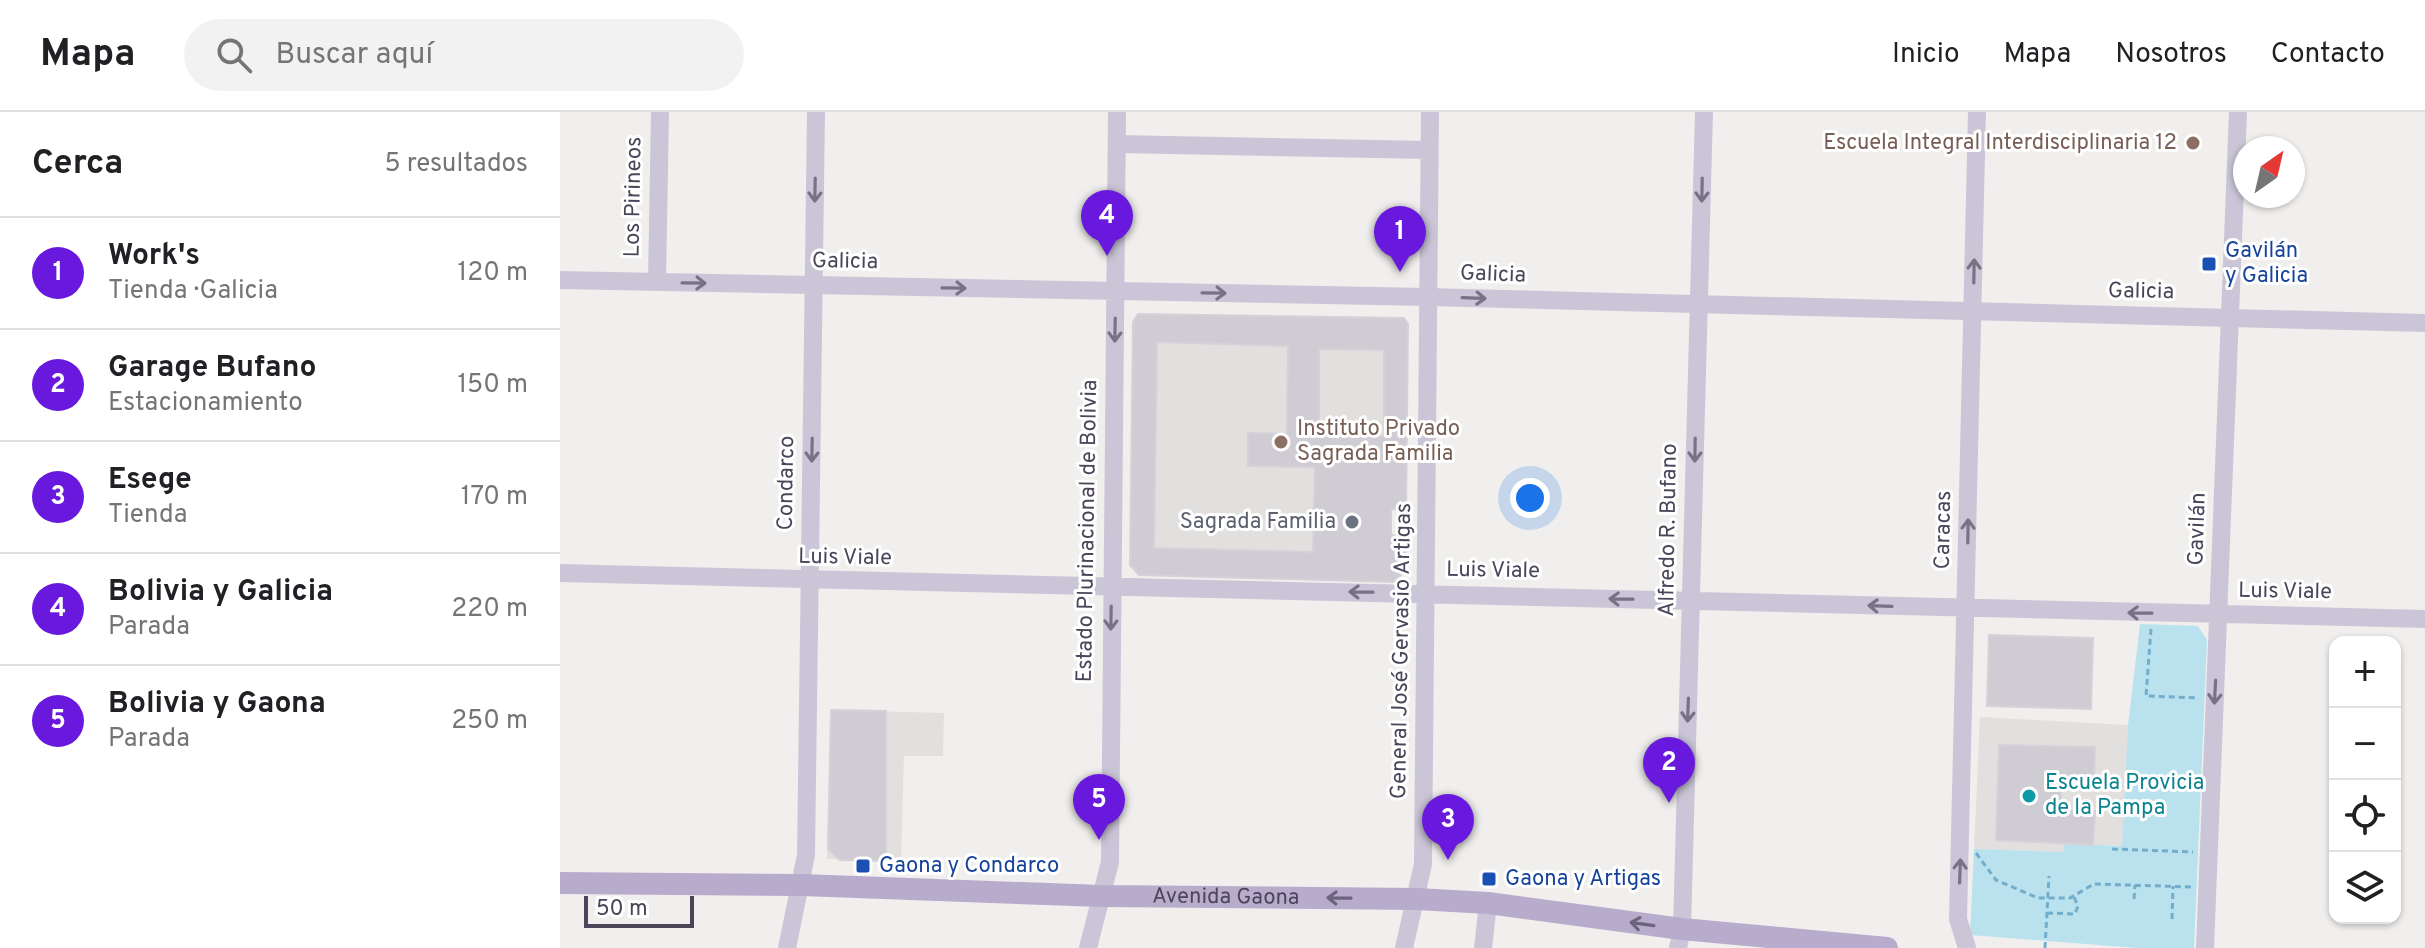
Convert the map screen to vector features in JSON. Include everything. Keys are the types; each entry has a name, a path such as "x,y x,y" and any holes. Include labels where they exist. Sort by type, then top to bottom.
{"main road":[{"name":"Avenida Gaona","path":"560,883 802,885 1101,896 1417,899 1488,903 1680,938 1887,948"}],"street":[{"name":"Los Pirineos","path":"657,282 660,112"},
{"name":"Condarco","path":"787,948 806,855 816,112"},
{"name":"Estado Plurinacional de Bolivia","path":"1088,948 1110,862 1117,112"},
{"name":"General José Gervasio Artigas","path":"1404,948 1423,864 1428,594 1430,112"},
{"name":"Alfredo R. Bufano","path":"1680,938 1704,112"},
{"name":"Caracas","path":"1967,948 1958,919 1977,112"},
{"name":"Gavilán","path":"2205,948 2238,112"},
{"path":"1117,144 1429,150"},
{"name":"Galicia","path":"560,280 1428,297 2425,323"},
{"name":"Luis Viale","path":"560,573 810,582 1111,586 2425,619"},
{"path":"1483,948 1488,903"}],"path":[{"path":"2152,613 2146,696 2214,699"},
{"path":"2112,849 2193,852"},
{"path":"1960,850 1982,858 1996,880 2012,889 2048,899 2074,897 2094,884 2193,887"},
{"path":"2045,948 2049,876"},
{"path":"2134,899 2135,885"},
{"path":"2172,919 2173,886"},
{"path":"2047,913 2075,914 2078,906 2074,897"}],"shaded area":[{"name":"Instituto Privado Sagrada Familia","path":"1157,314 1404,318 1408,324 1406,510 1314,508 1313,552 1154,548"},
{"path":"2140,624 2198,626 2207,640 2194,948 2136,948 1970,935 1974,849 2063,852 2064,844 2122,846 2128,725"},
{"path":"831,710 944,713 943,756 904,756 901,861 827,859"},
{"path":"1980,717 2128,725 2122,846 2064,844 2063,852 1974,849"}],"building":[{"path":"1138,314 1404,318 1408,324 1406,510 1391,509 1391,535 1406,536 1405,571 1394,582 1139,575 1130,565 1133,322","holes":["1157,342 1288,346 1287,434 1248,433 1248,466 1315,467 1313,552 1154,548","1319,349 1384,350 1384,436 1319,435"]},
{"path":"1989,635 2093,638 2091,709 1987,706"},
{"path":"831,710 886,711 886,861 840,860 828,849"},
{"name":"Escuela Provicia de la Pampa","path":"1999,745 2095,747 2094,781 2061,780 2061,811 2095,811 2093,845 1996,840"}],"place":[{"name":"Escuela Integral Interdisciplinaria 12","path":"2193,143"},
{"name":"Bolivia y Galicia","path":"1107,256"},
{"name":"Gavilán y Galicia","path":"2209,264"},
{"name":"Work's","path":"1400,272"},
{"name":"Instituto Privado Sagrada Familia","path":"1281,442"},
{"name":"Sagrada Familia","path":"1352,522"},
{"name":"Escuela Provicia de la Pampa","path":"2029,796"},
{"name":"Garage Bufano","path":"1669,803"},
{"name":"Bolivia y Gaona","path":"1099,840"},
{"name":"Esege","path":"1448,860"},
{"name":"Gaona y Condarco","path":"863,866"},
{"name":"Gaona y Artigas","path":"1489,879"}]}
